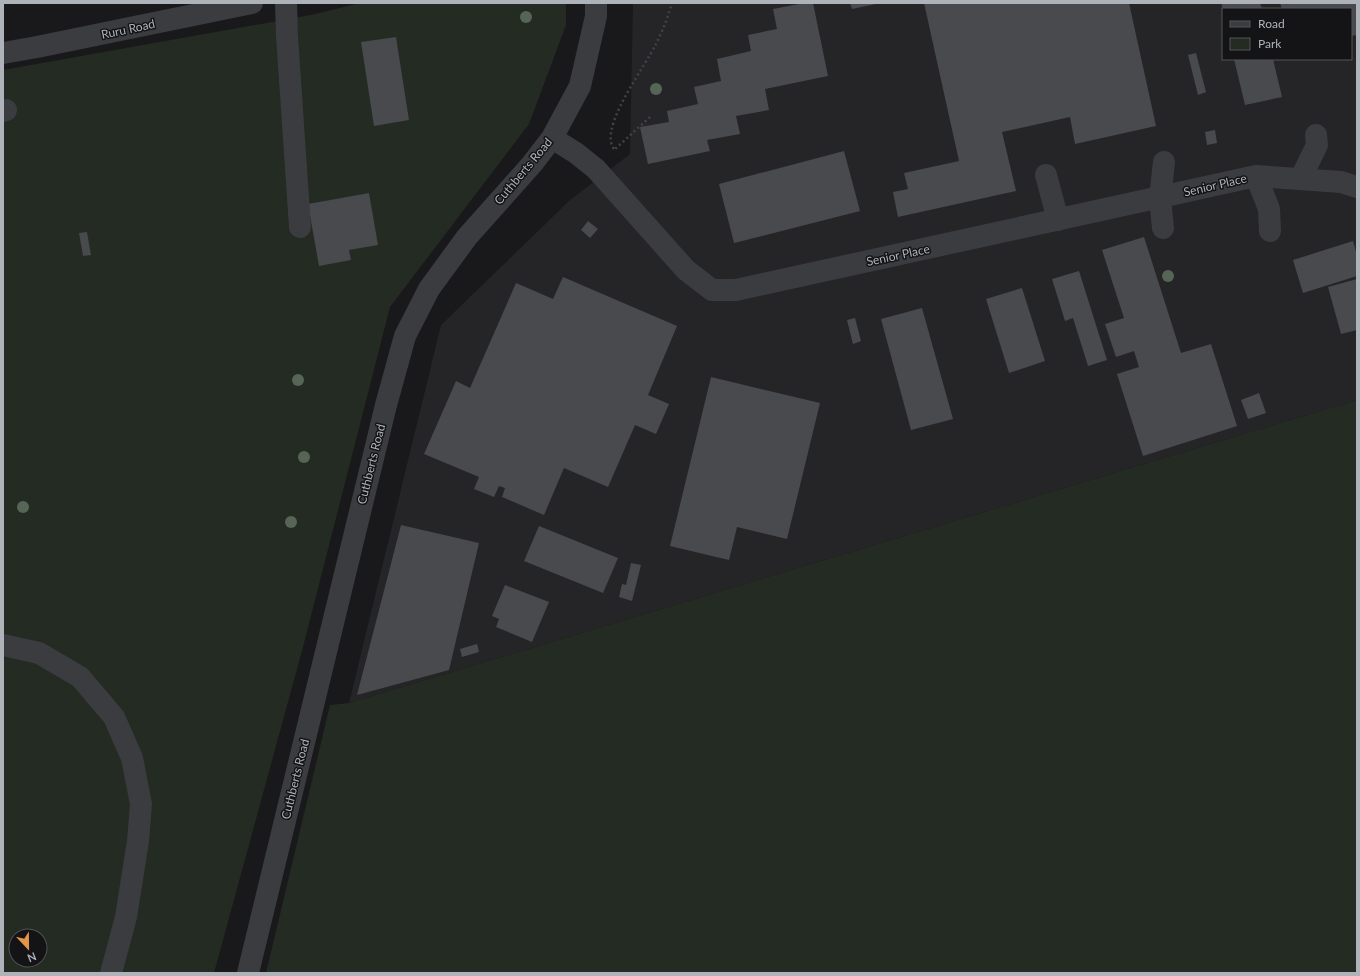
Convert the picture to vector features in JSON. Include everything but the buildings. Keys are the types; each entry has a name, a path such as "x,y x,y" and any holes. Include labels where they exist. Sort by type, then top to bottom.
{"street":[{"name":"Ruru Road","path":"3,53 38,48 227,6 252,3"},
{"path":"286,3 300,227"},
{"name":"Cuthberts Road","path":"248,973 386,406 405,336 429,289 444,267 467,237 532,164 552,138 580,86 596,16 596,3"},
{"path":"1301,178 1317,145 1316,135"},
{"name":"Senior Place","path":"552,138 576,153 596,169 686,270 712,290 736,290 1256,176 1341,182 1357,187"},
{"path":"1163,228 1160,198 1164,162"},
{"path":"1046,175 1058,220"},
{"path":"1256,176 1269,209 1270,231"},
{"path":"3,645 39,653 80,677 114,717 132,758 141,804 138,841 126,917 111,973"}],"path":[{"path":"650,116 614,150 610,142 611,131 616,116 656,45 667,22 672,3"}],"shaded area":[{"path":"633,3 1357,3 1357,400 349,703 441,325 569,201 630,154"}],"green space":[{"path":"360,3 566,3 566,25 529,124 390,307 303,647 214,973 3,973 3,70 311,15"},
{"path":"1357,400 1357,973 266,973 330,705 349,703"}]}
